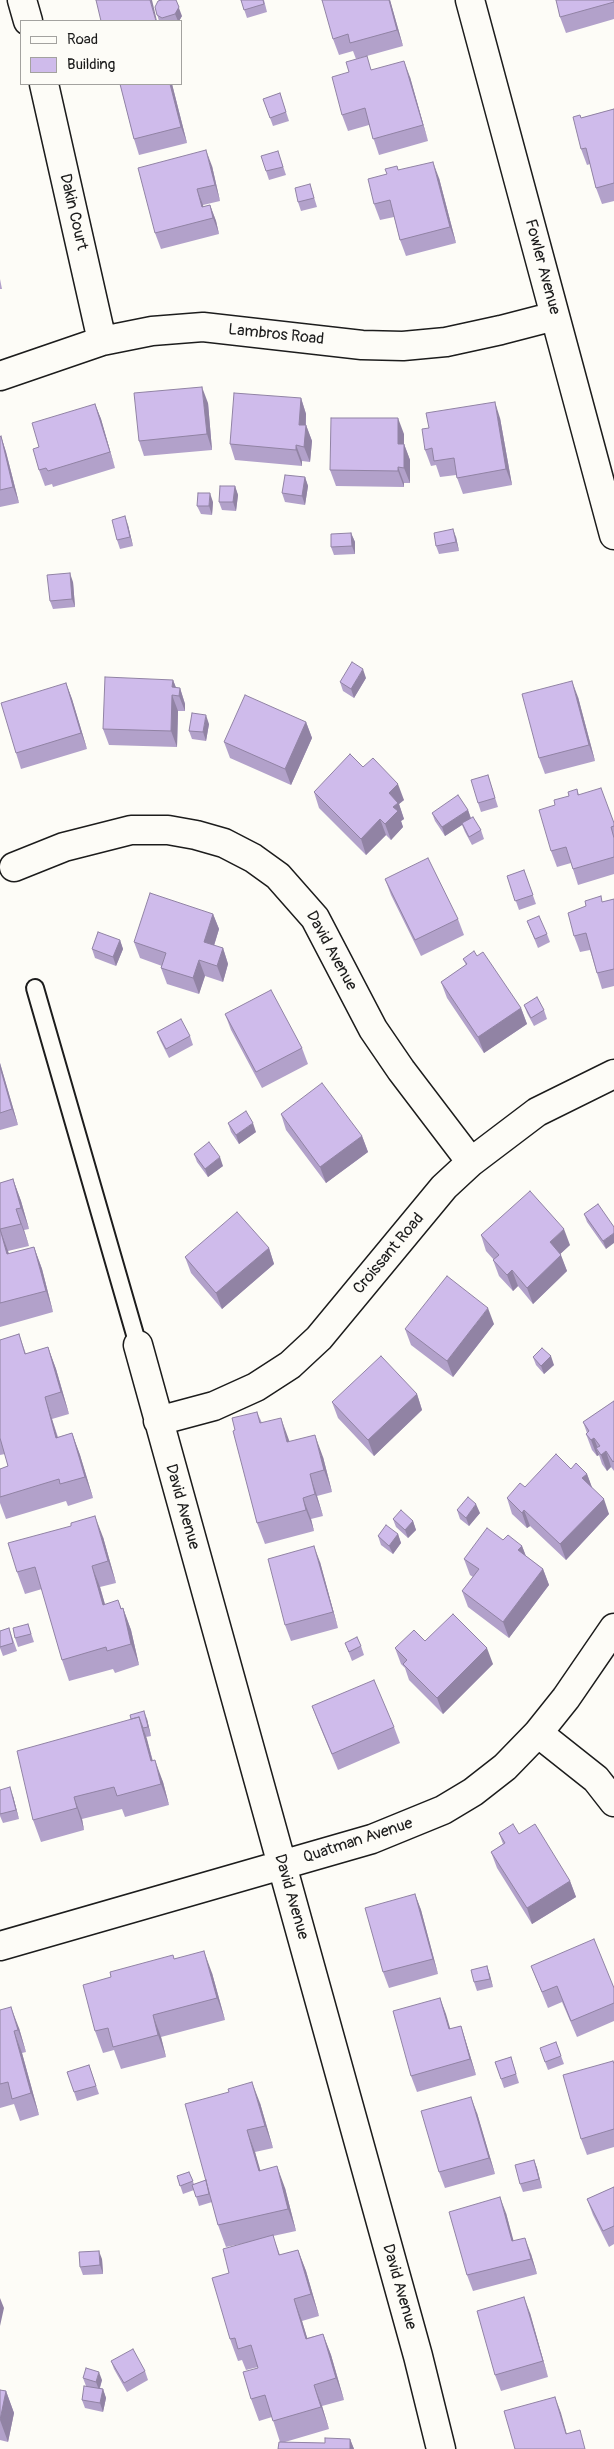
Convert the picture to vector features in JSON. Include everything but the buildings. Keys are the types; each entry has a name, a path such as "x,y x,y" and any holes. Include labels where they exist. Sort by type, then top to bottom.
{"street":[{"path":"22,0 28,20"},
{"name":"Fowler Avenue","path":"470,0 614,534"},
{"name":"Dakin Court","path":"44,85 102,341"},
{"name":"Lambros Road","path":"0,376 102,341 152,331 202,327 362,345 403,346 455,340 555,316"},
{"name":"David Avenue","path":"14,867 64,847 131,830 168,830 196,835 224,843 253,858 278,876 315,918 373,1029 401,1070 471,1162"},
{"name":"Croissant Road","path":"158,1421 214,1406 256,1387 290,1365 319,1338 444,1187 471,1162 536,1112 614,1074"},
{"name":"David Avenue","path":"138,1345 418,2356 441,2449"},
{"name":"Quatman Avenue","path":"0,1946 372,1839 442,1810 486,1782 538,1733 566,1698 614,1628"},
{"path":"538,1733 596,1779 614,1802"}],"lane":[{"path":"35,988 138,1345"}]}
